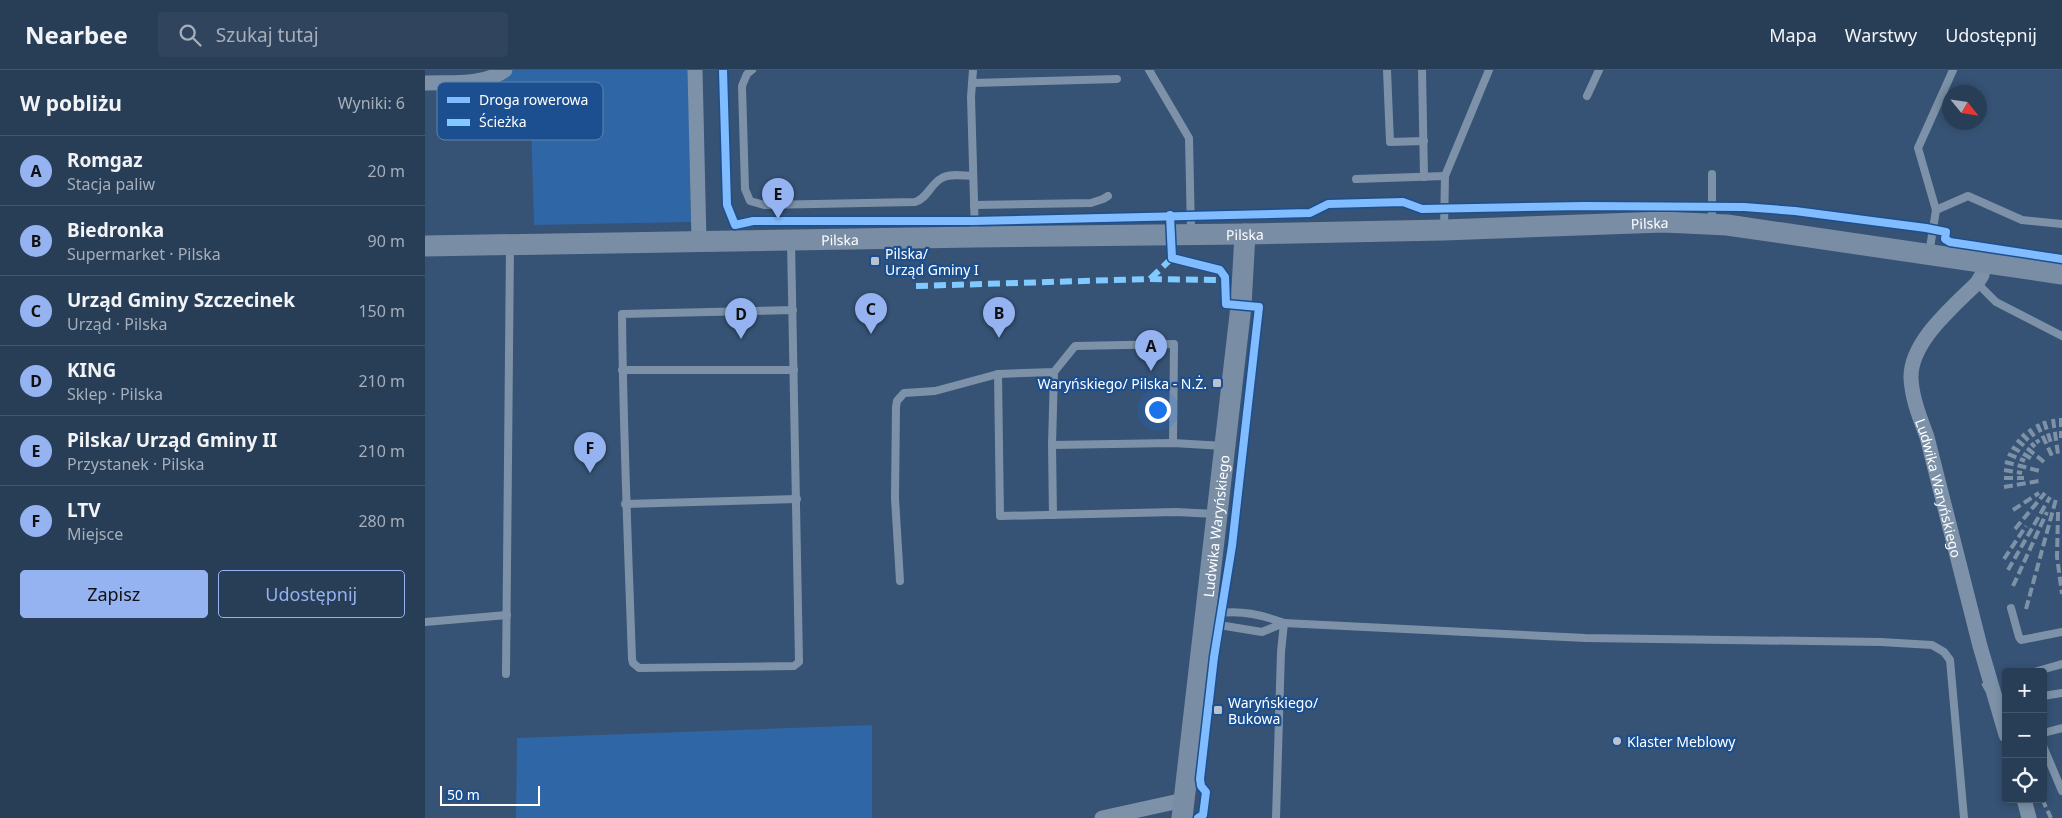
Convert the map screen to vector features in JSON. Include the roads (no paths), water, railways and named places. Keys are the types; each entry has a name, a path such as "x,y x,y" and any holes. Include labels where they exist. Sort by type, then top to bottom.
{"street":[{"path":"445,82 485,80 499,75 505,70"},
{"path":"695,70 699,241"},
{"name":"Pilska","path":"425,246 1245,234 1443,230 1664,222 1712,223 2062,274"},
{"name":"Ludwika Waryńskiego","path":"1183,809 1241,306 1245,234"},
{"name":"Ludwika Waryńskiego","path":"1984,262 1982,276 1977,283 1927,336 1915,357 1911,377 1917,407 2001,702"},
{"path":"2025,803 2029,818"},
{"path":"1102,818 1183,809"}],"lane":[{"path":"752,70 744,79 743,86 745,189 750,201 764,205 915,202 924,197 941,178 947,176 973,176"},
{"path":"973,70 975,237"},
{"path":"1149,70 1189,138 1191,235"},
{"path":"1387,70 1390,142 1423,141"},
{"path":"1422,70 1424,177"},
{"path":"1443,230 1445,176 1489,70"},
{"path":"1587,96 1599,70"},
{"path":"1929,254 1936,210 1918,148 1953,70"},
{"path":"972,83 1117,80"},
{"path":"1712,174 1712,223"},
{"path":"1356,179 1445,176"},
{"path":"974,205 1091,203 1103,200 1108,196"},
{"path":"1936,210 1968,196 2022,220 2062,224"},
{"path":"791,240 795,370 800,660 794,666 644,669 636,666 632,659 625,504 622,314 793,310"},
{"path":"506,674 510,244"},
{"path":"1977,283 1996,302 2062,336"},
{"path":"1053,515 1054,372 1075,346 1174,344 1173,443"},
{"path":"622,370 795,370"},
{"path":"900,581 895,498 897,401 905,393 935,391 998,374 1054,372"},
{"path":"998,374 1000,516 1176,512 1217,514"},
{"path":"1052,445 1173,443 1224,446"},
{"path":"625,504 797,498"},
{"path":"2011,608 2021,640 2061,634"},
{"path":"1204,617 1221,612 1263,615 1284,623 1585,638 1881,642 1931,645 1944,652 1950,660 1964,818"},
{"path":"425,622 507,615"},
{"path":"1204,617 1219,625 1262,632 1284,623"},
{"path":"1276,818 1281,652 1284,623"},
{"path":"2047,668 2062,664"},
{"path":"2047,695 2062,693"},
{"path":"2047,732 2062,728"},
{"path":"2047,756 2062,792"}],"railway":[{"path":"2061,418 2061,438"},
{"path":"2053,419 2058,454"},
{"path":"2044,421 2051,443"},
{"path":"2037,424 2052,456"},
{"path":"2029,429 2039,443"},
{"path":"2022,434 2035,447"},
{"path":"2017,440 2044,462"},
{"path":"2012,447 2032,459"},
{"path":"2008,454 2025,461"},
{"path":"2005,462 2040,471"},
{"path":"2004,470 2022,473"},
{"path":"2004,478 2024,478"},
{"path":"2004,487 2039,481"},
{"path":"2013,510 2039,493"},
{"path":"2015,529 2045,493"},
{"path":"2008,570 2050,497"},
{"path":"2026,609 2056,499"},
{"path":"2013,586 2047,512"},
{"path":"2058,512 2057,557 2062,594"},
{"path":"2004,559 2026,526"},
{"path":"1983,683 2002,719"},
{"path":"2044,803 2051,818"}],"place":[{"name":"Pilska/ Urząd Gminy II","path":"778,219"},
{"name":"Pilska/ Urząd Gminy I","path":"875,261"},
{"name":"Urząd Gminy Szczecinek","path":"871,334"},
{"name":"Biedronka","path":"999,338"},
{"name":"KING","path":"741,339"},
{"name":"Romgaz","path":"1151,371"},
{"name":"Waryńskiego/ Pilska - N.Ż.","path":"1217,383"},
{"name":"LTV","path":"590,473"},
{"name":"Waryńskiego/ Bukowa","path":"1218,710"},
{"name":"Klaster Meblowy","path":"1617,741"}]}
